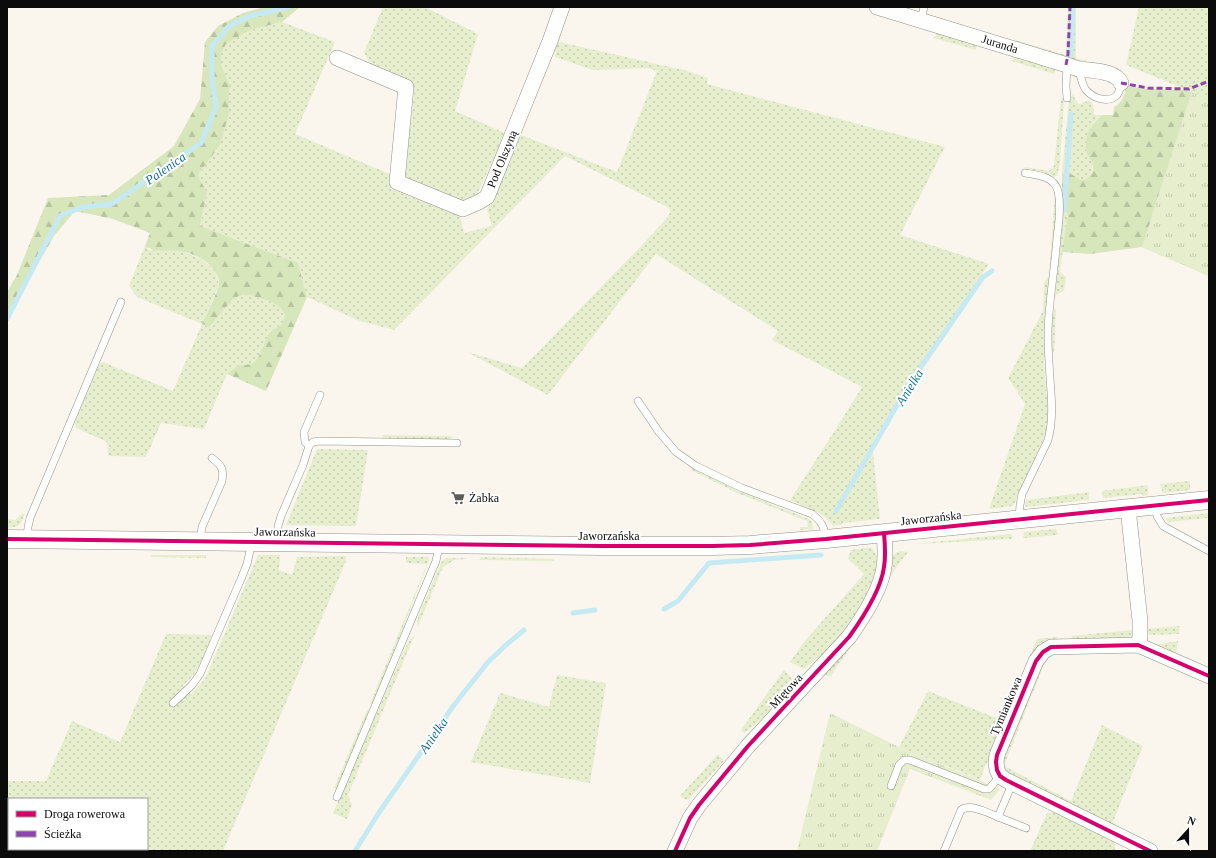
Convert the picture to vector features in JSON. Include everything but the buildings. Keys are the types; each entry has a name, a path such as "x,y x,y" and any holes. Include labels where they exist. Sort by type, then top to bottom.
{"street":[{"name":"Pod Olszyną","path":"337,58 406,87 397,182 463,208 479,202 487,197 550,41 562,7"},
{"name":"Juranda","path":"877,7 922,13 1073,67 1114,75 1121,83"},
{"name":"Jaworzańska","path":"7,539 439,544 750,545 826,539 1209,500"},
{"path":"1128,508 1140,621 1140,637 1138,645"},
{"name":"Miętowa","path":"675,851 690,818 699,805 748,746 856,628 878,589 882,576 885,554 884,533"},
{"name":"Tymiankowa","path":"1006,780 997,770 996,762 1000,747 1036,661 1043,652 1051,647 1138,645 1209,676"},
{"path":"1006,780 1150,851"}],"lane":[{"path":"1073,67 1085,88 1093,96 1101,99 1116,96 1121,83"},
{"path":"1067,98 1066,86 1073,67"},
{"path":"1019,519 1022,494 1048,440 1052,426 1048,359 1048,329 1059,221 1058,190 1054,184 1047,178 1025,173"},
{"path":"27,539 30,518 121,302"},
{"path":"309,446 305,442 304,432 320,395"},
{"path":"638,401 659,432 676,452 696,466 742,488 812,514 820,520 824,526 826,539"},
{"path":"278,542 278,526 281,516 303,465 309,446 313,442 457,443"},
{"path":"200,541 202,527 222,481 222,467 212,458"},
{"path":"1156,505 1157,516 1163,526 1209,551"},
{"path":"173,703 192,685 200,674 247,564 252,541"},
{"path":"337,797 428,580 438,555 439,544"},
{"path":"891,786 899,765 904,760 910,760 984,789 1006,780"},
{"path":"998,817 1006,780"},
{"path":"944,851 959,814 964,808 972,807 1026,828"}],"green space":[{"path":"265,7 300,7 282,22 250,30 226,44 221,54 221,65 229,83 229,113 220,145 198,175 207,193 200,226 298,263 307,297 266,391 227,374 237,366 253,364 259,356 269,333 282,324 285,315 281,308 270,301 245,294 234,298 209,327 202,324 219,284 216,272 200,258 186,252 153,250 145,246 150,233 113,219 75,211 54,236 27,283 7,323 7,292 17,275 48,198 109,195 174,146 200,99 205,42 218,26 243,13"},
{"path":"383,7 425,7 478,34 455,111 505,133 475,199 462,203 408,181 405,177 414,86 410,81 370,64 364,52"},
{"path":"566,7 569,7 559,42 684,70 708,78 707,84 945,147 900,235 989,264 923,362 874,439 872,444 880,519 842,523 842,525 835,525 834,527 819,513 790,500 862,387 772,340 778,331 656,254 548,395 467,352 522,368 642,245 670,213 669,208 565,156 394,330 357,320 307,297 298,263 200,226 207,194 198,175 220,145 229,83 221,65 221,54 226,44 250,30 282,22 335,42 295,134 392,175 391,189 460,216 464,233 492,226 487,209 521,135 617,172 657,71 648,68 593,70 555,57 556,42"},
{"path":"1068,7 1076,7 1076,58 1111,67 1077,62 1016,43 1015,40 1066,55"},
{"path":"1139,7 1209,7 1209,249 1152,216 1192,92 1126,65"},
{"path":"937,33 977,43 976,50 934,38"},
{"path":"1014,54 1054,66 1054,74 1012,61"},
{"path":"1126,86 1148,89 1187,90 1192,92 1152,216 1209,276 1142,247 1090,254 1062,252 1068,214 1065,210 1066,200 1062,200 1062,173 1071,174 1081,180 1086,180 1093,171 1086,148 1088,134 1092,126 1102,115 1113,115 1114,107 1123,98"},
{"path":"1192,92 1209,97 1209,276 1142,247"},
{"path":"1073,95 1078,104 1088,101 1091,102 1093,105 1094,115 1102,115 1094,122 1086,149 1092,162 1092,169 1086,180 1081,180 1071,174 1062,173 1069,98"},
{"path":"1061,98 1064,98 1060,163 1057,176 1053,177 1040,172 1024,170 1025,167 1049,171 1054,166"},
{"path":"1055,195 1055,224 1045,314 1044,342 1044,366 1049,419 1046,433 1013,506 989,509 1025,404 1008,378 1043,311 1044,283 1049,275"},
{"path":"1062,200 1066,200 1065,210 1068,213 1060,272 1066,277 1064,291 1057,294 1056,297 1062,228"},
{"path":"145,246 150,250 182,251 201,259 216,271 219,285 202,324 137,297 129,286"},
{"path":"245,294 270,301 281,308 285,315 282,324 269,333 259,356 253,365 237,366 227,374 204,429 161,423 146,457 108,456 107,442 76,428 75,422 99,365 103,362 173,391 202,324 209,327 234,298"},
{"path":"1056,308 1054,353 1052,352 1051,329 1054,311"},
{"path":"382,435 453,436 449,440 383,438"},
{"path":"317,449 368,450 356,526 286,525"},
{"path":"693,468 738,491 809,519 812,522 813,529 800,530 800,527 808,527 807,521 737,493 691,470"},
{"path":"1190,481 1190,490 1163,493 1160,484"},
{"path":"1148,485 1148,495 1143,496 1142,494 1103,498 1102,491"},
{"path":"1089,492 1088,501 1026,507 1025,504 1027,500"},
{"path":"23,513 25,514 19,525 15,527 7,527 7,519 15,520"},
{"path":"1209,513 1209,518 1168,522 1166,518"},
{"path":"1056,529 1058,535 1023,538 1024,532"},
{"path":"1124,533 1134,633 1129,638 1074,641 1071,636 1133,630"},
{"path":"1011,534 1013,539 914,544"},
{"path":"871,547 877,556 877,571 858,616 832,647 804,669 790,662 804,642 864,574 848,559 851,550"},
{"path":"900,551 908,552 889,579 893,555"},
{"path":"151,555 206,555 206,558 150,557"},
{"path":"258,555 280,555 279,570 292,575 297,557 346,556 346,561 223,851 122,850 148,850 148,798 8,798 7,832 7,781 46,781 72,721 120,742 166,634 212,635 205,655 196,672 183,686 191,695 206,677"},
{"path":"406,557 429,557 428,563 374,703 370,704 427,564 406,563"},
{"path":"481,557 554,559 554,561 479,560"},
{"path":"447,558 466,559 454,560 443,567 418,626 418,617 440,565 442,561"},
{"path":"1180,626 1179,634 1149,635 1146,629"},
{"path":"414,636 348,795 352,805 347,819 333,813 408,642"},
{"path":"1058,637 1056,642 1025,668 1037,639"},
{"path":"1178,641 1176,655 1154,645"},
{"path":"846,648 850,648 830,677 822,673"},
{"path":"1055,654 1050,656 1045,662 1004,766 1071,801 1102,725 1143,746 1113,822 1116,824 1115,826 1008,775 1002,765 1002,759 1022,705 1048,655"},
{"path":"784,670 794,681 781,700 767,715 744,733 741,730"},
{"path":"557,675 606,683 590,783 471,762 500,693 549,707"},
{"path":"928,691 1004,721 991,759 986,764 980,780 899,747"},
{"path":"367,710 370,712 337,790 334,788"},
{"path":"830,713 899,747 1000,789 991,800 910,769 877,851 797,851"},
{"path":"718,754 724,761 689,799 685,800 680,796"},
{"path":"1058,812 1112,840 1115,844 1115,851 1030,851 1047,813"}],"waterway":[{"name":"Palenica","path":"7,319 60,216 83,207 112,204 201,143 216,107 212,78 212,46 228,27 250,16 289,7"},
{"name":"Anielka","path":"1071,55 1073,7"},
{"name":"Anielka","path":"1064,210 1071,114"},
{"name":"Anielka","path":"836,511 910,383 983,277 992,271"},
{"name":"Anielka","path":"664,609 678,601 709,563 821,555"},
{"name":"Anielka","path":"573,613 595,610"},
{"name":"Anielka","path":"355,851 378,814 454,705 488,662 524,630"}],"marked path":[{"path":"1066,65 1068,54 1070,7"},
{"path":"1121,83 1148,88 1189,89 1209,81"}],"cycle path":[{"path":"7,539 602,546 750,545 826,539 1209,500"},
{"path":"675,851 690,818 699,805 748,746 849,637 860,622 875,594 882,576 885,559 884,533"},
{"path":"1150,851 1006,780 1000,776 997,770 997,755 1036,661 1043,652 1051,647 1138,645 1209,676"}],"place":[{"name":"Żabka","path":"458,498"}]}
